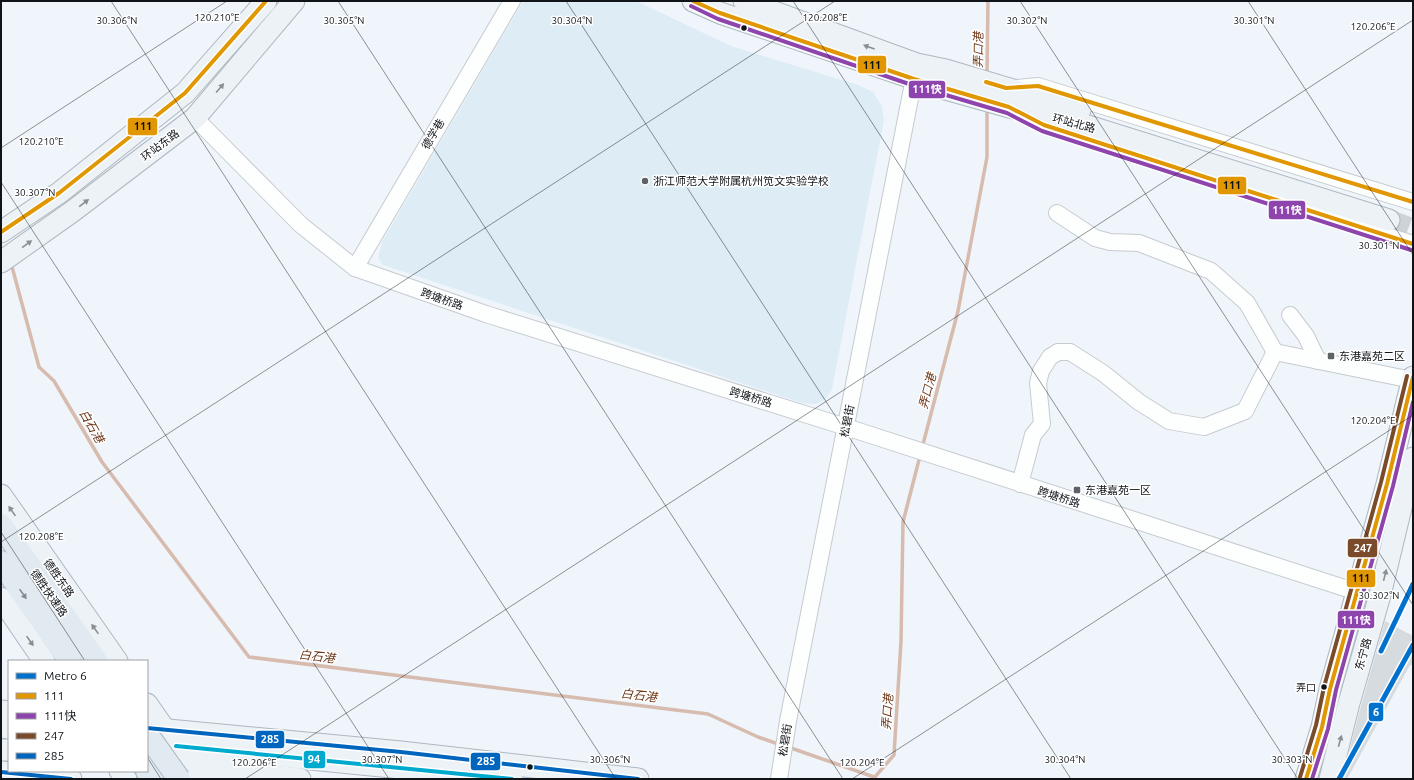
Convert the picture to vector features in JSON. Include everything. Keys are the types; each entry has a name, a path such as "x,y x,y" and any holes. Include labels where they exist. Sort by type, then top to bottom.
{"highway":[{"name":"德胜快速路","path":"1,525 95,660"},
{"name":"德胜快速路","path":"1,562 69,660"},
{"path":"159,734 189,776"}],"main road":[{"name":"环站东路","path":"1,232 47,201 123,145 185,93 266,1"},
{"name":"环站东路","path":"1,262 52,226 195,118 294,1"},
{"name":"环站北路","path":"693,1 720,13 915,72 1008,97 1391,215"},
{"name":"环站北路","path":"744,1 915,72"},
{"name":"东宁路","path":"1306,779 1322,727 1330,689 1401,431 1412,378"},
{"name":"东宁路","path":"1330,779 1349,703 1380,595 1413,458"},
{"name":"德胜东路","path":"1,495 116,660"},
{"path":"1,598 43,660"},
{"path":"148,706 159,734 189,776"},
{"path":"148,741 159,734 454,765 638,779"},
{"path":"148,763 189,776 300,779"},
{"path":"454,765 512,779"},
{"path":"1,772 71,779"}],"street":[{"name":"德学巷","path":"355,268 512,1"},
{"name":"松碧街","path":"779,779 788,721 915,72"},
{"path":"1008,97 1038,86 1413,202"},
{"path":"1008,97 1044,125 1413,244"},
{"name":"跨塘桥路","path":"195,118 301,225 355,268 486,314 846,427 1357,592"},
{"path":"1057,213 1094,238 1110,242 1139,243 1211,272 1247,303 1275,352 1412,378"},
{"path":"1290,315 1306,336 1318,361"},
{"path":"1020,484 1032,435 1042,424 1038,383 1040,371 1050,357 1058,352 1070,352 1103,374 1139,402 1169,421 1204,427 1245,411 1275,352"}],"shaded area":[{"name":"浙江师范大学附属杭州笕文实验学校","path":"523,1 636,1 731,46 858,85 873,92 882,106 884,120 832,389 826,399 816,404 802,403 383,265 378,258 382,242"}],"building":[{"path":"1385,621 1413,636 1413,665 1410,665 1347,779 1342,779 1361,706"}],"waterway":[{"name":"弄口港","path":"987,75 988,1"},
{"name":"弄口港","path":"922,448 958,311 987,157 987,107"},
{"name":"白石港","path":"11,263 39,367 54,381 102,462 249,657 708,714 758,737 781,745"},
{"name":"弄口港","path":"874,778 894,755 901,641 903,522 920,456"},
{"name":"白石港","path":"788,747 874,777"}],"tunnel":[{"path":"1389,220 1413,229"}],"metro line":[{"name":"6","path":"1381,651 1413,584"},
{"name":"6","path":"1339,779 1413,645"}],"transit line":[{"name":"111","path":"1,232 59,193 185,93 266,1"},
{"name":"111","path":"693,1 720,13 914,79 1009,107 1044,125 1413,244"},
{"name":"111快","path":"691,6 718,19 912,85 1007,113 1042,131 1411,250"},
{"name":"111","path":"986,82 1006,88 1038,86 1413,202"},
{"name":"247","path":"1300,777 1316,725 1324,687 1381,482 1407,376"},
{"name":"111","path":"1306,779 1322,727 1330,689 1387,484 1413,377"},
{"name":"111快","path":"1312,779 1328,729 1336,690 1393,486 1413,402"},
{"name":"285","path":"148,728 401,752 638,779"},
{"name":"94","path":"176,746 512,779"},
{"name":"285","path":"1,772 71,779"}],"place":[{"name":"浙江师范大学附属杭州笕文实验学校","path":"645,181"},
{"name":"东港嘉苑二区","path":"1331,356"},
{"name":"东港嘉苑一区","path":"1077,490"},
{"name":"弄口","path":"1324,687"}]}
